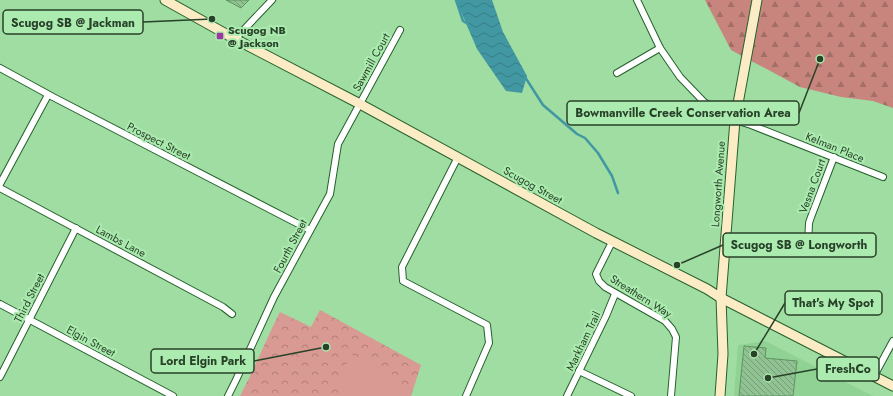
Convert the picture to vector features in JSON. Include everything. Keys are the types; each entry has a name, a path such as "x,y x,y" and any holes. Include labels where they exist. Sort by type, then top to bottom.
{"street":[{"name":"Scugog Street","path":"165,0 235,39 458,157 612,242 893,386"},
{"path":"235,39 272,0"},
{"name":"Kelman Place","path":"638,0 660,48 680,76 704,102 735,120 883,177"},
{"name":"Longworth Avenue","path":"720,396 723,354 721,298 735,120 757,0"},
{"name":"Sawmill Court","path":"360,104 400,30"},
{"path":"617,73 660,48"},
{"name":"Prospect Street","path":"0,68 48,95 310,230"},
{"path":"0,184 48,95"},
{"name":"Fourth Street","path":"228,396 274,297 330,194 338,144 360,104"},
{"path":"458,157 402,267 403,281 487,325 489,343 466,396"},
{"name":"Vesna Court","path":"808,246 809,222 834,157"},
{"name":"Lambs Lane","path":"0,188 223,307 232,314"},
{"name":"Third Street","path":"0,377 76,228"},
{"name":"Streathern Way","path":"612,242 596,274 599,281 605,287 665,321 672,329 676,337 671,396"},
{"name":"Markham Trail","path":"567,396 606,316 615,294"},
{"name":"Elgin Street","path":"0,304 173,396"},
{"path":"874,376 893,341"},
{"path":"579,371 631,396"}],"shaded area":[{"path":"765,341 873,396 734,396 738,345"}],"green space":[{"path":"705,0 893,0 893,108 873,101 841,97 800,87 731,50"},
{"path":"320,310 421,365 411,396 240,396 280,312 311,327"},
{"path":"352,355 396,376 395,378 401,381 402,384 399,390 401,391 398,396 338,396 340,380"}],"water":[{"path":"456,0 492,0 503,32 527,76 522,93 506,91 477,49"}],"building":[{"path":"226,0 249,0 241,8"},
{"path":"744,346 766,348 765,358 797,361 793,396 739,396"}],"waterway":[{"path":"456,0 463,21 468,24"},
{"path":"525,77 543,105 577,134 585,138 598,153 612,176 618,193"}],"place":[{"name":"Scugog SB @ Jackman","path":"212,19"},
{"name":"Scugog NB @ Jackson","path":"220,36"},
{"name":"Bowmanville Creek Conservation Area","path":"820,59"},
{"name":"Scugog SB @ Longworth","path":"677,265"},
{"name":"Lord Elgin Park","path":"326,347"},
{"name":"That's My Spot","path":"754,354"},
{"name":"FreshCo","path":"768,378"}]}
